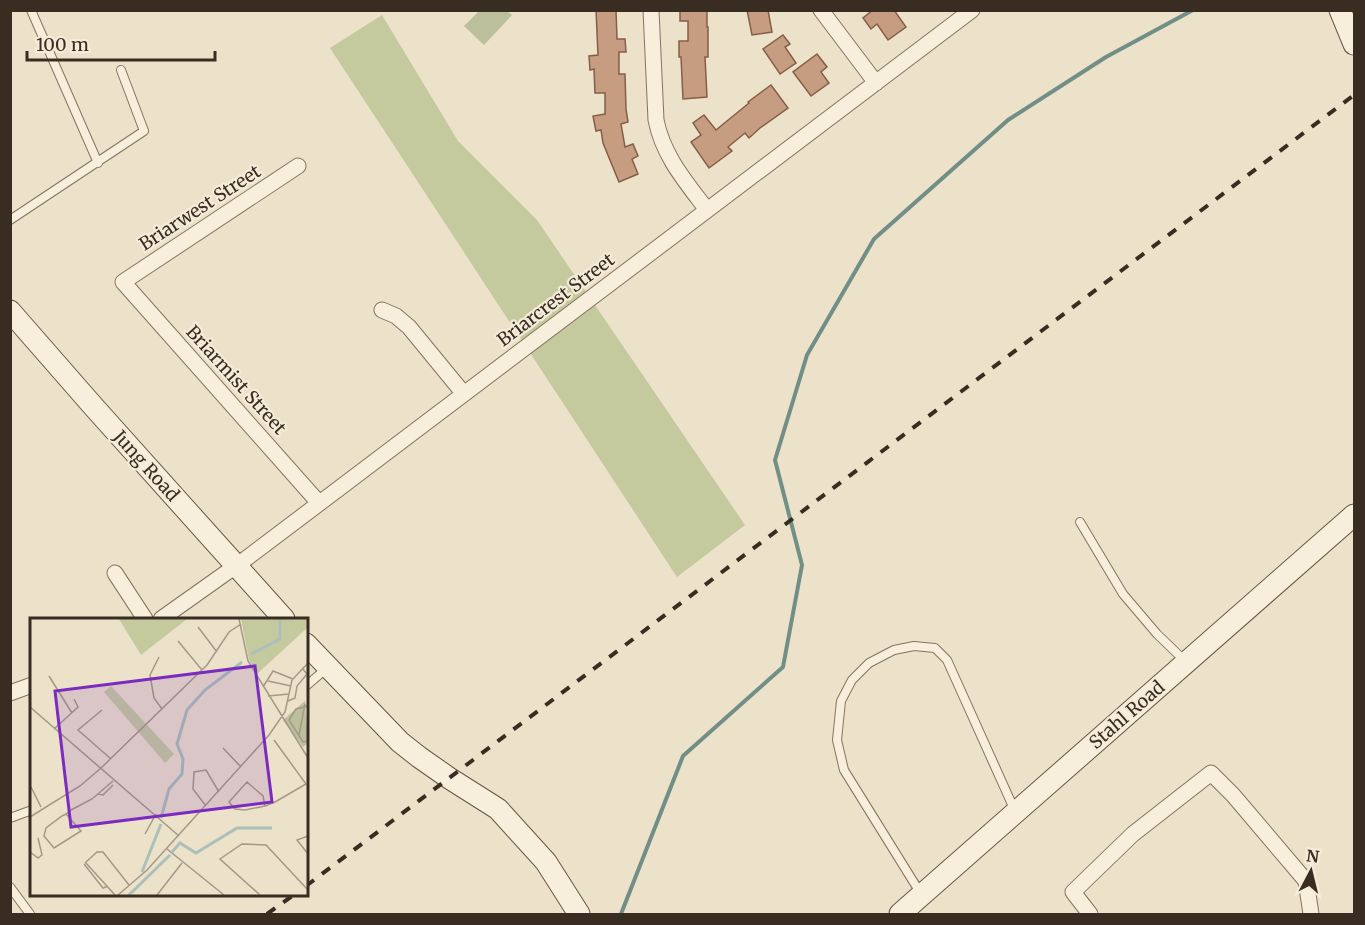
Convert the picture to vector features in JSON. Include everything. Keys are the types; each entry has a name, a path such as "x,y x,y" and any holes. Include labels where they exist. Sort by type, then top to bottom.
{"street":[{"path":"651,10 658,132 679,174 707,210"},
{"path":"820,10 876,83"},
{"name":"Briarcrest Street","path":"162,618 236,566 972,10"},
{"path":"1340,10 1354,44"},
{"name":"Briarwest Street","path":"123,282 298,166"},
{"name":"Briarmist Street","path":"123,282 319,503"},
{"path":"382,310 396,316 409,327 464,394"},
{"name":"Jung Road","path":"10,311 283,618"},
{"name":"Stahl Road","path":"900,915 1354,515"},
{"path":"115,573 144,618"},
{"path":"316,657 400,742 419,758 498,809 546,862 575,913"},
{"path":"10,693 30,686"},
{"path":"1090,915 1073,892 1132,834 1211,773 1233,795 1306,881 1311,915"}],"lane":[{"path":"31,10 98,163"},
{"path":"10,220 144,131 121,70"},
{"path":"1080,522 1123,594 1157,634 1186,662"},
{"path":"922,895 844,770 837,740 841,701 852,680 869,663 894,650 914,646 934,648 947,660 1016,812"},
{"path":"308,680 316,657"},
{"path":"10,818 30,811"},
{"path":"10,886 30,915"}],"green space":[{"path":"479,11 507,11 512,15 484,45 464,26"},
{"path":"382,15 458,141 537,220 745,525 677,577 330,48"}],"building":[{"path":"596,10 616,10 617,39 625,39 626,52 619,52 619,74 625,74 628,122 621,124 625,147 633,144 638,156 632,159 638,174 619,182 603,143 601,130 596,131 593,116 605,114 605,93 595,93 594,69 590,70 589,56 598,55"},
{"path":"680,10 707,10 708,57 705,57 707,97 683,99 679,41 688,41 688,21 680,21"},
{"path":"747,10 768,10 772,32 752,35"},
{"path":"873,10 894,10 906,27 888,40 877,24 871,29 863,18"},
{"path":"783,35 790,44 785,47 796,63 780,74 763,49"},
{"path":"817,54 827,67 821,72 829,83 811,96 793,72"},
{"path":"771,85 788,108 749,138 745,133 728,147 732,151 709,168 691,142 701,135 693,123 704,115 716,130"}],"waterway":[{"path":"621,914 683,756 783,667 802,565 775,460 807,355 874,239 1008,120 1106,57 1193,10"}],"railway":[{"path":"308,884 1354,95"},
{"path":"267,914 294,895"}]}
